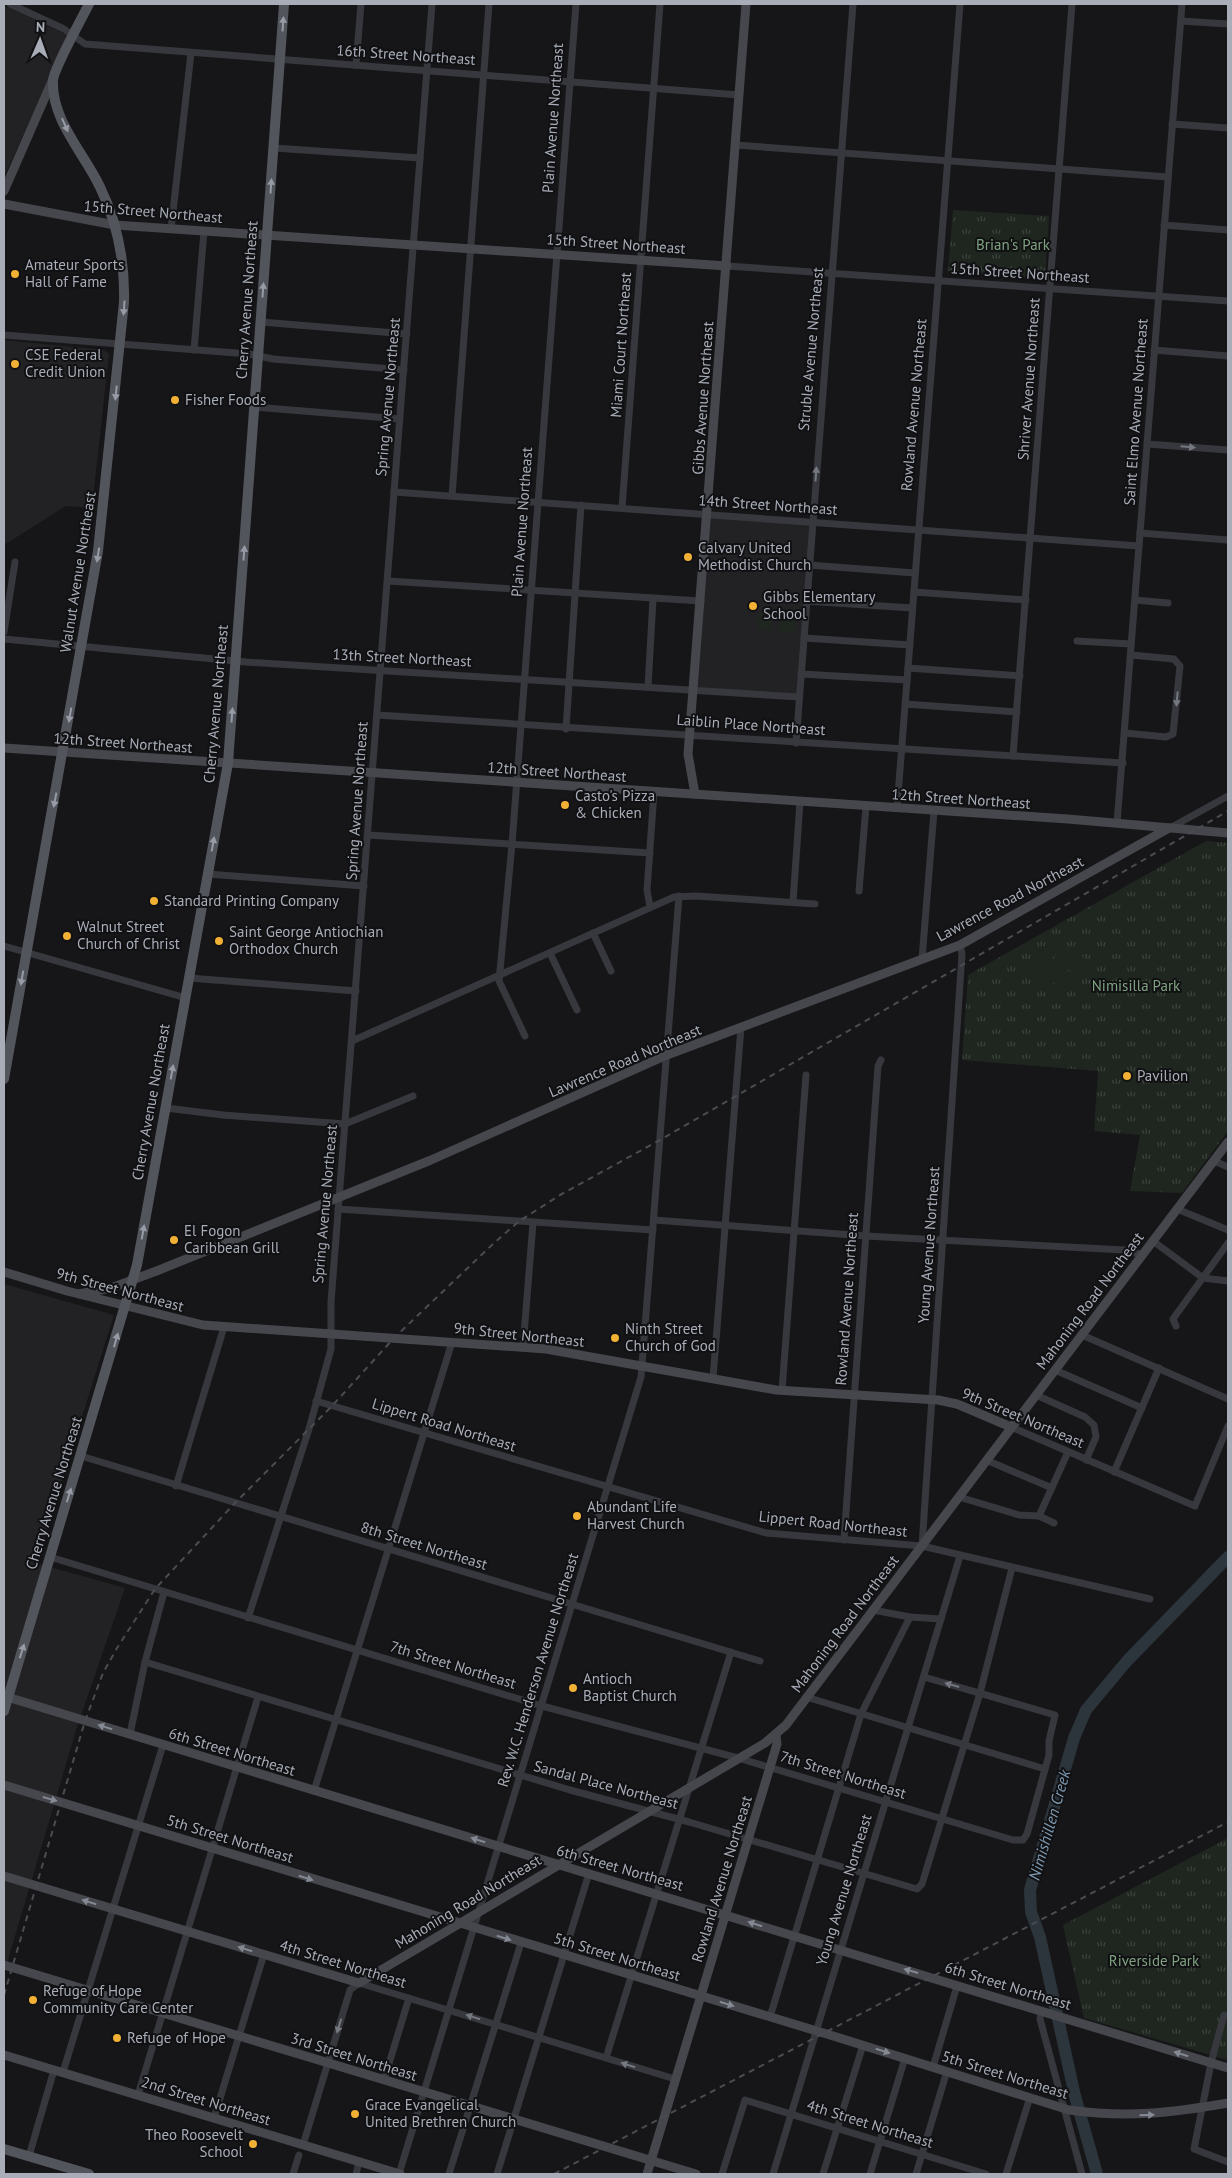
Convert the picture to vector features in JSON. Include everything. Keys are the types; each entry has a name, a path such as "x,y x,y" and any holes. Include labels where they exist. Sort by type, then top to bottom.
{"main road":[{"path":"53,78 89,4"},
{"name":"Cherry Avenue Northeast","path":"4,1711 6,1697 81,1456 133,1280 228,763 284,4"},
{"name":"Walnut Avenue Northeast","path":"4,1080 64,752 104,508 121,345 124,286 115,225 95,176 65,126 53,78"},
{"path":"4,2149 89,2174"}],"street":[{"name":"16th Street Northeast","path":"10,4 73,35 85,44 740,95"},
{"path":"356,65 361,4"},
{"name":"Spring Avenue Northeast","path":"248,1618 331,1349 330,1302 356,991 432,4"},
{"path":"452,496 489,4"},
{"name":"Plain Avenue Northeast","path":"525,1036 499,981 512,844 576,4"},
{"name":"Miami Court Northeast","path":"622,508 660,4"},
{"name":"Gibbs Avenue Northeast","path":"694,794 689,763 690,734 695,690 746,4"},
{"name":"Struble Avenue Northeast","path":"796,742 853,4"},
{"name":"Rowland Avenue Northeast","path":"897,808 960,4"},
{"name":"Shriver Avenue Northeast","path":"1013,756 1072,4"},
{"name":"Saint Elmo Avenue Northeast","path":"1117,823 1182,4"},
{"path":"1180,21 1228,24"},
{"path":"170,229 191,53"},
{"path":"4,190 53,78"},
{"path":"1172,124 1228,128"},
{"path":"736,145 1168,176"},
{"path":"274,148 420,158"},
{"name":"15th Street Northeast","path":"4,204 115,225 1228,301"},
{"path":"1164,225 1228,230"},
{"path":"194,350 204,231"},
{"path":"261,322 407,334"},
{"path":"4,335 194,350 404,370"},
{"path":"1154,350 1228,356"},
{"path":"254,407 400,419"},
{"path":"1147,444 1228,450"},
{"name":"14th Street Northeast","path":"394,492 1139,546"},
{"path":"566,728 581,505"},
{"path":"1140,533 1228,540"},
{"path":"4,632 15,562"},
{"path":"809,565 915,572"},
{"path":"388,581 701,601"},
{"path":"914,592 1026,600"},
{"path":"648,687 653,599"},
{"path":"1135,600 1168,603"},
{"path":"806,601 912,608"},
{"name":"13th Street Northeast","path":"4,638 236,661 799,698"},
{"path":"804,638 910,645"},
{"path":"1078,641 1131,644"},
{"path":"1125,733 1172,736 1177,707 1180,666 1178,661 1131,654"},
{"path":"908,668 1020,676"},
{"path":"801,674 907,680"},
{"path":"905,704 1017,712"},
{"name":"Laiblin Place Northeast","path":"377,715 521,726 690,734 1123,763"},
{"name":"12th Street Northeast","path":"4,748 1117,823 1228,833"},
{"path":"650,907 647,900 654,792"},
{"path":"1170,828 1228,796"},
{"path":"794,902 800,802"},
{"path":"859,891 866,806"},
{"path":"922,959 934,811"},
{"name":"Lawrence Road Northeast","path":"79,1294 98,1291 133,1280 478,1140 667,1055 960,945 1170,828"},
{"path":"368,835 650,853"},
{"path":"208,874 364,886"},
{"path":"352,1041 650,907 679,896 815,904"},
{"name":"Rev. W.C. Henderson Avenue Northeast","path":"400,2174 500,1847 643,1366 679,896"},
{"path":"593,933 611,971"},
{"name":"Young Avenue Northeast","path":"922,1546 962,954 960,945"},
{"path":"4,946 186,998"},
{"path":"550,953 577,1010"},
{"path":"189,978 356,991"},
{"path":"713,1378 741,1028"},
{"name":"Rowland Avenue Northeast","path":"844,1540 878,1066 881,1060"},
{"path":"782,1390 806,1074"},
{"path":"166,1108 223,1115 345,1124 413,1096"},
{"name":"Mahoning Road Northeast","path":"359,1982 776,1735 922,1546 1228,1142"},
{"path":"1214,1161 1228,1167"},
{"path":"338,1209 653,1230"},
{"path":"1177,1209 1228,1230"},
{"path":"654,1220 866,1236 1124,1250 1143,1255"},
{"path":"523,1347 533,1223"},
{"path":"1153,1242 1203,1278 1228,1281"},
{"path":"1176,1326 1173,1319 1228,1243"},
{"name":"9th Street Northeast","path":"4,1272 79,1294 192,1323 224,1327 553,1350 782,1390 932,1399 957,1404 1195,1506 1228,1426"},
{"path":"176,1486 224,1327"},
{"path":"1082,1334 1228,1399"},
{"path":"314,1791 452,1342"},
{"path":"1114,1472 1159,1368"},
{"path":"1055,1370 1142,1408"},
{"path":"1036,1394 1085,1417 1094,1425 1096,1438 1086,1460"},
{"name":"Lippert Road Northeast","path":"316,1401 766,1533 922,1546 1150,1599"},
{"path":"1038,1516 1068,1452"},
{"name":"8th Street Northeast","path":"81,1456 760,1661"},
{"path":"986,1460 1052,1488"},
{"path":"959,1497 1020,1515 1038,1516 1054,1523"},
{"name":"Young Avenue Northeast","path":"773,2174 960,1556"},
{"name":"7th Street Northeast","path":"50,1557 542,1706 738,1758 1013,1840 1023,1840 1026,1836 1046,1769"},
{"path":"942,1818 980,1693 1012,1568"},
{"path":"130,1734 145,1662 164,1592"},
{"path":"873,1610 910,1617 941,1619"},
{"path":"770,2017 861,1714 910,1617"},
{"path":"606,2058 731,1652"},
{"name":"Sandal Place Northeast","path":"145,1662 521,1776 679,1819 917,1889 922,1884 942,1818"},
{"path":"806,1697 1046,1769 1049,1741 1055,1715 924,1677"},
{"name":"6th Street Northeast","path":"6,1697 657,1893 1228,2068"},
{"path":"138,2095 164,2014 258,1697"},
{"name":"Rowland Avenue Northeast","path":"647,2174 770,1768 777,1744 776,1735"},
{"path":"63,2072 163,1745"},
{"name":"5th Street Northeast","path":"4,1785 474,1929 863,2045 1030,2096 1066,2109 1099,2114 1156,2114 1228,2103"},
{"path":"497,2174 589,1873"},
{"name":"4th Street Northeast","path":"4,1876 675,2079"},
{"path":"449,2174 521,1943"},
{"path":"214,2118 264,1954"},
{"name":"3rd Street Northeast","path":"4,1965 696,2174"},
{"path":"303,2145 350,1990 359,1982"},
{"path":"933,2067 957,1986"},
{"path":"384,2080 409,1998"},
{"path":"1043,2012 1040,2019 1066,2109 1082,2174"},
{"path":"1224,2014 1211,2063 1194,2149 1228,2162"},
{"path":"823,2174 863,2045"},
{"name":"2nd Street Northeast","path":"4,2055 400,2174"},
{"path":"870,2174 905,2058"},
{"path":"29,2156 54,2070"},
{"path":"916,2174 947,2071"},
{"path":"1006,2174 1030,2096"},
{"name":"4th Street Northeast","path":"722,2174 745,2100 986,2174"},
{"path":"293,2174 299,2155"},
{"path":"356,2174 360,2162"}],"shaded area":[{"path":"5,6 69,36 4,177 4,8"},
{"path":"4,340 104,350 109,354 92,508 66,506 4,545"},
{"name":"Gibbs Elementary School","path":"709,516 811,523 798,696 696,689"},
{"path":"4,1284 114,1315 36,1563 125,1588 77,1727 4,1973"}],"green space":[{"name":"Brian's Park","path":"953,210 1049,216 1045,279 948,271"},
{"path":"759,612 773,613 771,630 758,629"},
{"path":"780,618 796,619 795,632 779,631"},
{"name":"Nimisilla Park","path":"1206,841 1228,843 1228,1131 1182,1193 1130,1191 1140,1135 1094,1131 1098,1071 962,1060 968,975"},
{"path":"1043,946 1055,949 1052,964 1040,961"},
{"path":"1057,950 1084,957 1079,973 1053,966"},
{"path":"1039,963 1050,967 1046,982 1034,979"},
{"path":"1051,967 1079,975 1075,989 1047,981"},
{"name":"Riverside Park","path":"1228,1838 1228,2060 1084,2018 1063,1925"}],"waterway":[{"name":"Nimishillen Creek","path":"1097,2174 1075,2096 1040,1937 1031,1912 1030,1890 1074,1738 1086,1710 1127,1661 1228,1557"}],"railway":[{"path":"4,1995 85,1721 103,1673 117,1648 155,1589 234,1504 332,1406 394,1338 518,1222 560,1195 660,1140 1228,811"},
{"path":"554,2174 1228,1822"}],"place":[{"name":"Amateur Sports Hall of Fame","path":"15,274"},
{"name":"CSE Federal Credit Union","path":"15,364"},
{"name":"Fisher Foods","path":"175,400"},
{"name":"Calvary United Methodist Church","path":"688,557"},
{"name":"Gibbs Elementary School","path":"753,606"},
{"name":"Casto's Pizza & Chicken","path":"565,805"},
{"name":"Standard Printing Company","path":"154,901"},
{"name":"Walnut Street Church of Christ","path":"67,936"},
{"name":"Saint George Antiochian Orthodox Church","path":"219,941"},
{"name":"Pavilion","path":"1127,1076"},
{"name":"El Fogon Caribbean Grill","path":"174,1240"},
{"name":"Ninth Street Church of God","path":"615,1338"},
{"name":"Abundant Life Harvest Church","path":"577,1516"},
{"name":"Antioch Baptist Church","path":"573,1688"},
{"name":"Refuge of Hope Community Care Center","path":"33,2000"},
{"name":"Refuge of Hope","path":"117,2038"},
{"name":"Grace Evangelical United Brethren Church","path":"355,2114"},
{"name":"Theo Roosevelt School","path":"253,2144"}]}
